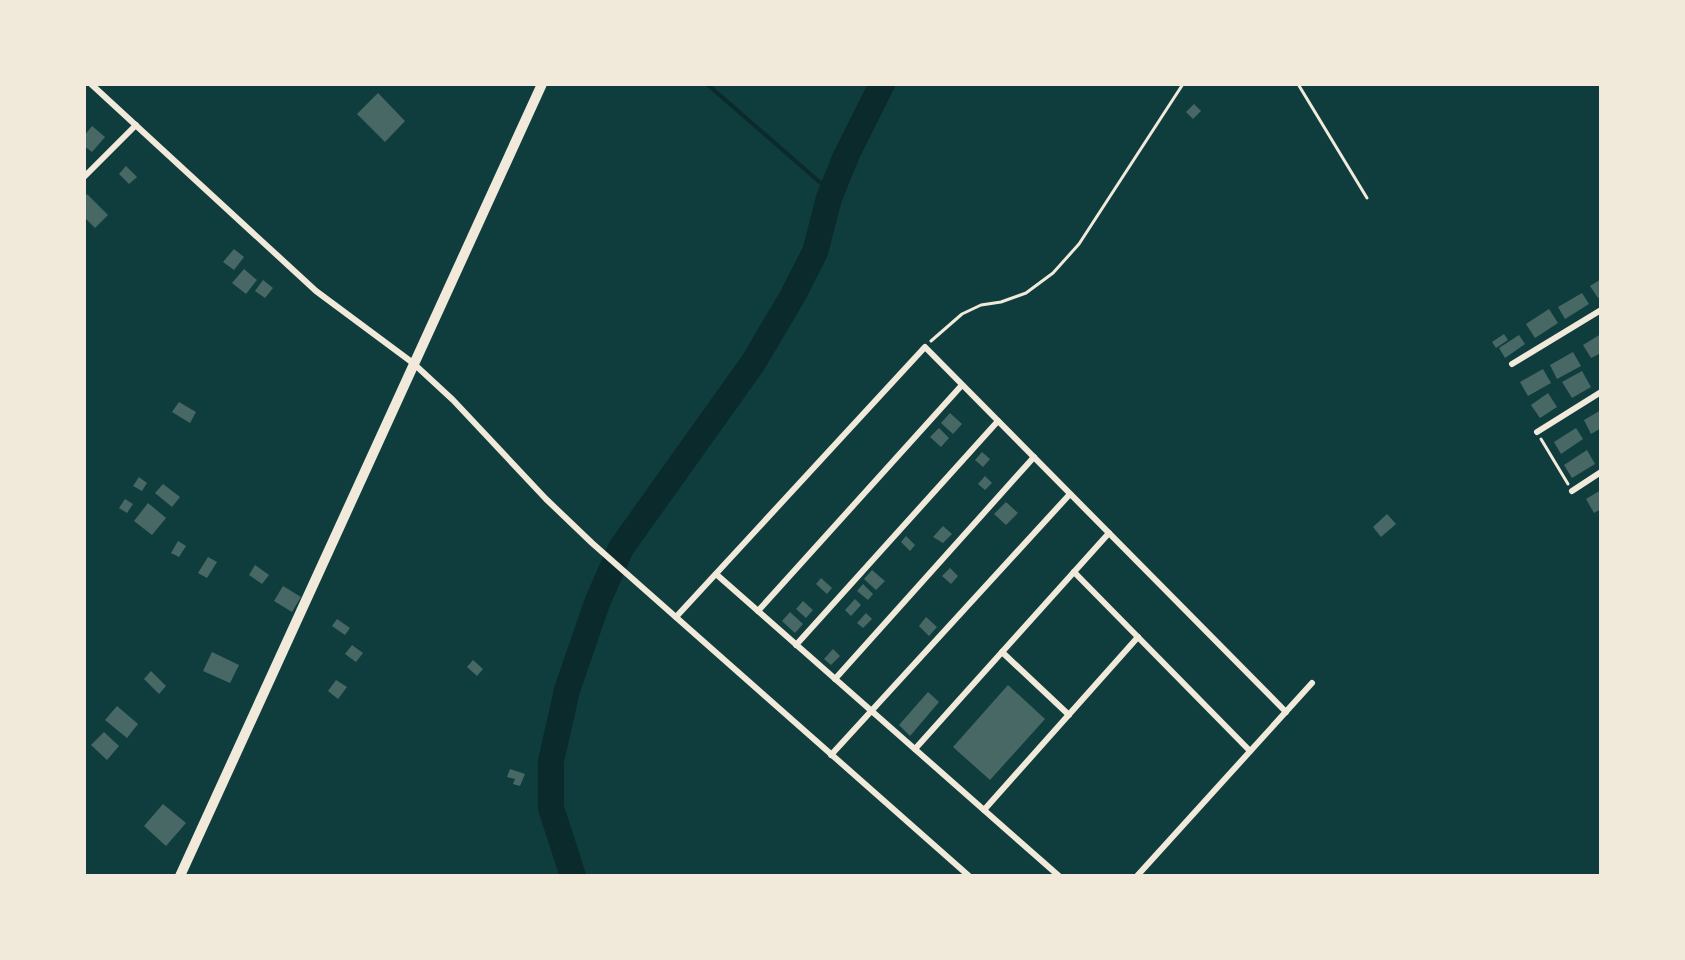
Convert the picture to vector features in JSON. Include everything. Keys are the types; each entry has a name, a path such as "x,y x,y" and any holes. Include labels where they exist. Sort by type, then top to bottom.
{"main road":[{"path":"180,876 542,84"}],"street":[{"path":"91,84 316,291 413,363 592,543 969,876"},
{"path":"84,177 136,125"},
{"path":"1512,364 1601,310"},
{"path":"676,617 925,347 1286,712"},
{"path":"758,611 962,385"},
{"path":"1537,432 1601,392"},
{"path":"796,645 998,421"},
{"path":"835,679 1034,457"},
{"path":"1572,491 1601,472"},
{"path":"831,755 1070,494"},
{"path":"915,749 1109,533"},
{"path":"1074,572 1250,751"},
{"path":"716,574 1059,876"},
{"path":"984,810 1138,637"},
{"path":"1002,652 1069,715"},
{"path":"1137,876 1312,683"}],"path":[{"path":"925,347 962,314 981,305 1026,293 1053,273 1079,244 1183,84"},
{"path":"1298,84 1367,198"},
{"path":"1537,432 1572,491"}],"building":[{"path":"378,93 405,121 385,142 357,114"},
{"path":"1194,104 1201,111 1193,119 1186,112"},
{"path":"92,126 105,137 92,152 84,146 84,136"},
{"path":"126,166 137,177 129,184 119,174"},
{"path":"87,194 108,215 95,228 84,217 84,198"},
{"path":"234,249 244,257 234,270 223,262"},
{"path":"244,269 257,280 246,294 232,283"},
{"path":"1601,279 1601,296 1598,298 1590,286"},
{"path":"263,280 273,288 265,298 255,291"},
{"path":"1582,293 1589,304 1565,319 1558,307"},
{"path":"1549,309 1558,323 1535,338 1526,324"},
{"path":"1504,334 1508,340 1496,348 1492,342"},
{"path":"1601,334 1601,353 1591,358 1583,345"},
{"path":"1519,335 1525,344 1505,358 1499,348"},
{"path":"1573,352 1581,366 1557,379 1550,365"},
{"path":"1543,369 1551,383 1528,396 1520,382"},
{"path":"1582,371 1591,387 1572,398 1562,382"},
{"path":"1548,393 1557,407 1540,418 1531,405"},
{"path":"179,402 196,412 190,423 172,412"},
{"path":"1601,410 1601,428 1591,434 1584,420"},
{"path":"950,413 962,424 953,434 941,423"},
{"path":"939,428 949,438 941,447 930,437"},
{"path":"1576,428 1583,439 1561,454 1554,442"},
{"path":"1587,450 1595,464 1572,478 1564,465"},
{"path":"982,452 990,459 983,467 975,460"},
{"path":"985,476 992,483 985,490 978,484"},
{"path":"139,477 147,483 142,491 133,486"},
{"path":"163,484 180,497 172,507 155,493"},
{"path":"1601,490 1601,509 1594,513 1586,499"},
{"path":"125,499 133,504 127,513 119,508"},
{"path":"1006,502 1018,513 1006,525 994,514"},
{"path":"148,503 166,518 152,535 134,521"},
{"path":"1387,514 1396,524 1381,537 1373,527"},
{"path":"943,526 952,534 943,543 933,537"},
{"path":"906,536 915,545 910,551 901,542"},
{"path":"178,541 186,546 179,557 171,553"},
{"path":"208,557 217,562 207,578 198,573"},
{"path":"255,565 269,575 262,584 249,575"},
{"path":"950,568 958,576 951,584 942,576"},
{"path":"872,570 885,581 876,590 864,579"},
{"path":"821,578 832,588 827,594 816,584"},
{"path":"863,584 873,594 868,600 857,591"},
{"path":"283,586 301,597 292,612 274,601"},
{"path":"855,599 861,605 851,616 845,610"},
{"path":"803,601 813,610 806,618 796,609"},
{"path":"790,612 803,624 795,633 782,621"},
{"path":"866,613 872,619 863,628 857,623"},
{"path":"926,617 937,627 929,636 919,626"},
{"path":"337,619 350,628 345,635 332,626"},
{"path":"352,645 363,653 356,662 345,654"},
{"path":"833,649 840,656 831,665 824,659"},
{"path":"212,652 239,665 230,683 203,671"},
{"path":"473,660 483,669 477,676 467,667"},
{"path":"151,671 166,686 159,694 144,679"},
{"path":"336,680 347,687 338,699 328,691"},
{"path":"1008,685 1045,719 990,780 953,747"},
{"path":"928,692 939,702 910,736 899,725"},
{"path":"117,706 138,724 127,738 105,720"},
{"path":"104,732 119,746 107,760 91,745"},
{"path":"510,769 525,774 520,786 513,784 515,779 507,777"},
{"path":"163,804 186,823 166,846 144,826"}],"waterway":[{"path":"707,84 823,185 829,198"},
{"path":"573,876 551,808 551,761 567,690 597,603 621,548 753,363 792,297 815,252 829,198 846,156 882,84"}]}
